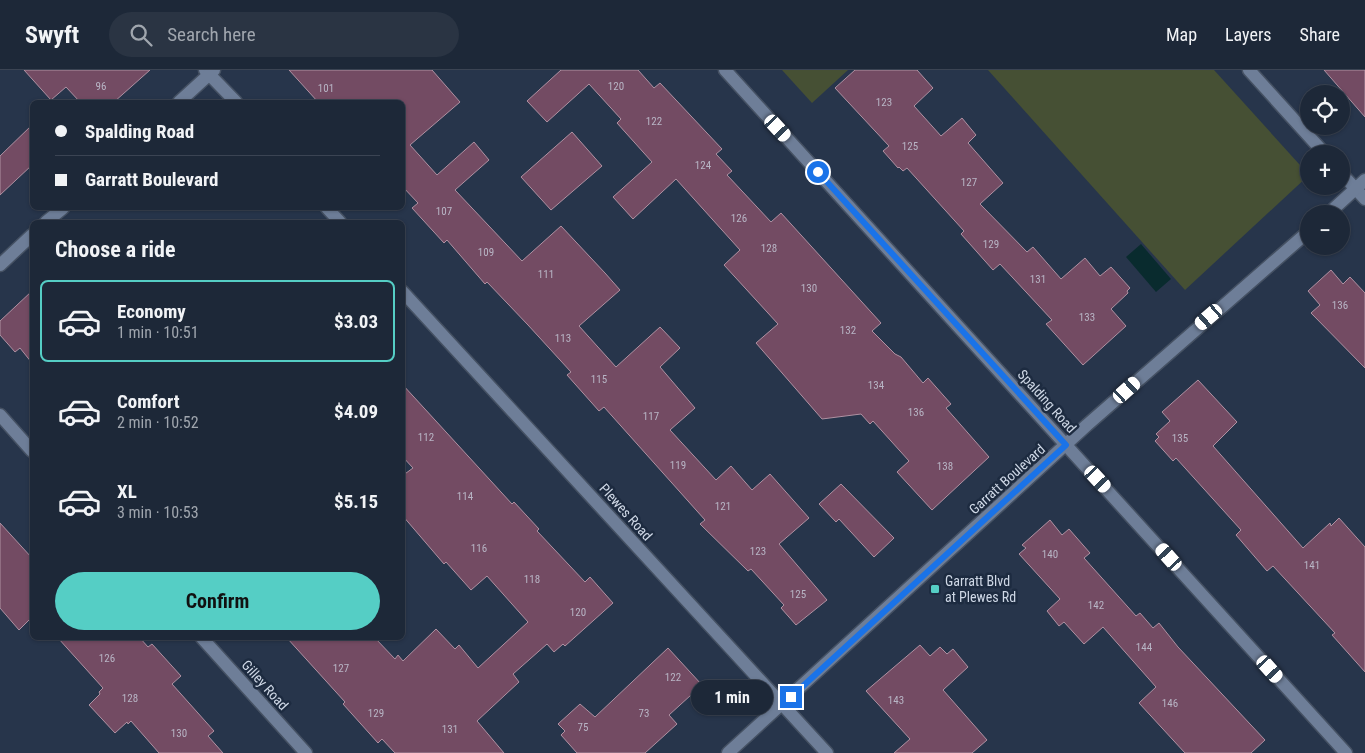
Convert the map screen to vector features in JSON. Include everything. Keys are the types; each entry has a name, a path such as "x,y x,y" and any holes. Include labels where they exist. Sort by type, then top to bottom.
{"street":[{"name":"Spalding Road","path":"725,70 1346,753"},
{"path":"1250,70 1317,145"},
{"path":"181,100 209,72 234,100"},
{"path":"1338,205 1360,185 1365,199"},
{"path":"48,220 61,210"},
{"path":"329,210 338,220"},
{"path":"0,265 30,237"},
{"name":"Garratt Boulevard","path":"728,753 1167,354 1300,239"},
{"name":"Plewes Road","path":"405,293 827,753"},
{"path":"0,415 30,449"},
{"name":"Gilley Road","path":"204,640 306,753"}],"shaded area":[{"path":"782,70 848,70 812,103"},
{"path":"988,70 1214,70 1300,165 1300,183 1185,290"},
{"path":"1141,244 1171,279 1156,292 1126,257"}],"building":[{"path":"24,70 150,70 116,100 78,100 66,87 51,100"},
{"path":"289,70 432,70 460,102 410,145 437,175 474,142 489,160 455,190 522,261 561,226 605,273 620,290 579,326 616,367 660,327 680,348 660,367 695,408 670,430 716,480 731,466 752,490 770,474 809,518 779,544 827,600 796,625 781,608 784,605 751,569 748,571 700,524 705,520 604,407 599,411 567,375 571,372 528,325 487,282 485,284 447,240 444,243 412,208 418,203 405,189 405,100 316,100"},
{"path":"561,70 638,70 654,88 660,83 722,149 716,154 732,171 727,175 771,222 781,213 881,323 872,331 895,354 901,357 923,383 928,378 951,404 946,408 989,457 932,510 897,472 909,461 873,421 870,424 861,414 822,419 756,343 778,324 724,265 740,250 676,179 633,219 613,197 652,162 617,123 621,119 589,84 547,122 527,101"},
{"path":"855,70 917,70 933,88 914,106 941,136 962,118 976,135 968,143 1003,183 980,204 1027,252 1033,247 1061,279 1085,258 1100,276 1111,267 1130,288 1127,291 1128,293 1111,309 1126,326 1083,365 1046,324 1052,320 1000,264 993,270 961,234 964,231 907,168 903,171 898,168 883,151 889,146 835,88"},
{"path":"1324,70 1365,70 1365,117 1350,100 1350,85 1337,85"},
{"path":"30,127 30,167 0,195 0,156"},
{"path":"572,132 602,166 551,210 521,177"},
{"path":"1331,270 1343,284 1350,277 1365,293 1365,368 1311,313 1320,305 1308,291"},
{"path":"30,293 30,360 20,348 15,352 0,335 0,321"},
{"path":"1198,380 1237,422 1213,446 1303,548 1330,523 1331,526 1339,518 1365,547 1365,672 1332,635 1335,633 1273,566 1267,571 1236,535 1241,530 1176,458 1173,461 1155,441 1159,437 1156,434 1170,421 1162,412"},
{"path":"405,387 512,504 514,502 539,529 537,531 585,582 590,577 613,603 565,646 563,644 554,652 547,644 513,674 519,682 477,721 504,753 395,753 382,739 378,743 343,704 345,702 289,640 377,640 395,659 398,655 403,661 436,629 455,649 459,645 478,668 528,622 487,576 471,590 446,562 444,564 405,518 405,474 413,468 405,459"},
{"path":"841,484 894,538 874,557 839,519 836,522 819,504"},
{"path":"1050,520 1062,535 1069,529 1090,553 1084,558 1136,616 1140,613 1153,628 1159,623 1178,647 1265,740 1251,753 1185,753 1139,703 1156,687 1103,627 1084,644 1064,622 1059,626 1047,611 1060,599 1019,554 1026,548 1022,545"},
{"path":"0,523 30,556 30,619 19,630 0,608"},
{"path":"60,640 142,640 148,647 152,644 181,676 172,684 214,731 208,736 223,753 159,753 131,721 128,724 127,722 115,733 89,705 103,688"},
{"path":"920,645 930,656 940,647 947,654 953,649 968,667 943,690 987,740 972,753 894,753 910,739 866,691"},
{"path":"668,648 702,685 669,715 677,724 645,753 577,753 561,735 565,731 558,724 580,704 595,717"}],"place":[{"name":"Garratt Blvd at Plewes Rd","path":"935,589"}],"route":[{"path":"791,697 1066,445 818,172"}]}
